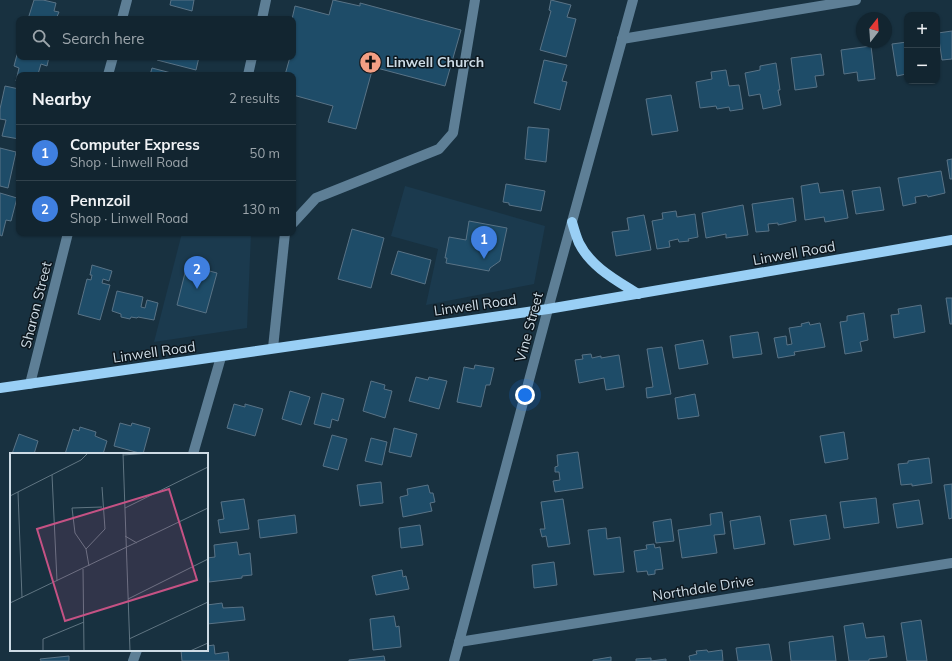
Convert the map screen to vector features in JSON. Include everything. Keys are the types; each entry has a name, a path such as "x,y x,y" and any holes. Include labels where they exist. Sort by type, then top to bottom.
{"main road":[{"path":"572,222 579,242 587,255 606,274 638,294"},
{"name":"Linwell Road","path":"0,388 548,309 952,240"}],"street":[{"path":"123,16 127,0"},
{"path":"263,16 266,0"},
{"path":"296,220 316,198 439,149 453,133 475,0"},
{"name":"Vine Street","path":"454,661 548,309 633,0"},
{"path":"622,39 856,0"},
{"path":"109,72 112,60"},
{"path":"249,72 251,60"},
{"name":"Sharon Street","path":"30,384 67,236"},
{"path":"273,348 285,236"},
{"path":"193,453 221,357"},
{"name":"Northdale Drive","path":"459,642 952,563"},
{"path":"133,661 137,651"}],"shaded area":[{"path":"405,186 545,226 534,284 426,305 438,249 391,236"},
{"path":"181,236 251,236 247,328 154,342"}],"building":[{"path":"34,0 43,0 56,3 54,11 59,12 57,16 29,16"},
{"path":"171,0 194,0 192,11 170,5"},
{"name":"Linwell Church","path":"333,0 360,6 360,3 461,30 445,86 373,67 356,129 328,122 333,106 296,96 296,72 286,72 289,60 296,60 296,16 293,16 295,6 329,15"},
{"path":"551,0 571,5 567,17 576,19 566,57 540,50 551,11 549,10"},
{"path":"952,31 952,59 942,60 940,33"},
{"path":"904,42 904,74 897,76 892,44"},
{"path":"871,48 875,79 858,81 857,72 844,74 841,50"},
{"path":"821,54 824,75 815,76 817,87 795,90 791,58"},
{"path":"16,58 16,60 48,60 47,66 41,64 39,72 18,72 19,68 14,66"},
{"path":"157,60 198,60 196,70"},
{"path":"544,60 567,65 562,81 567,82 560,110 534,103"},
{"path":"776,63 780,90 778,90 781,105 763,109 760,94 749,96 745,73 760,70 760,66"},
{"path":"152,68 167,72 151,72"},
{"path":"726,70 729,86 739,85 743,109 730,111 729,107 717,109 716,106 700,108 696,82 712,79 711,72"},
{"path":"5,86 16,88 16,138 2,136 6,120 0,119 0,109"},
{"path":"671,95 678,131 652,135 646,99"},
{"path":"528,127 549,129 546,162 525,159"},
{"path":"0,148 16,152 8,188 0,186"},
{"path":"952,159 952,179 950,179 947,160"},
{"path":"941,171 945,193 928,197 927,195 915,197 916,203 903,206 898,178"},
{"path":"818,183 820,193 843,190 848,218 825,222 824,217 805,220 801,186"},
{"path":"506,184 545,191 541,211 509,205 509,203 503,202"},
{"path":"880,187 884,210 856,214 852,191"},
{"path":"0,193 16,198 16,202 11,221 6,220 2,236 0,235"},
{"path":"793,198 796,221 778,225 778,223 768,224 769,231 756,232 752,204"},
{"path":"743,205 748,235 726,238 726,234 706,238 702,213"},
{"path":"676,211 677,217 695,214 698,237 688,239 689,241 679,242 678,239 669,241 670,247 657,249 652,221 663,219 662,213"},
{"path":"644,215 651,250 616,256 612,232 629,230 627,218"},
{"path":"469,221 507,228 500,261 490,268 489,271 446,263 447,258 445,258 449,237 466,240"},
{"path":"352,229 384,238 371,288 338,279"},
{"path":"398,251 431,260 425,284 391,274"},
{"path":"92,265 112,271 109,281 103,279 102,283 110,285 100,320 78,314 87,279 91,280 92,275 90,275"},
{"path":"187,265 217,273 206,313 177,305"},
{"path":"117,291 143,297 141,307 145,308 147,300 158,303 154,320 138,317 131,317 130,319 121,317 121,314 112,311"},
{"path":"946,298 952,298 952,324 950,324"},
{"path":"921,305 925,332 894,338 891,315 899,314 898,309"},
{"path":"864,313 868,340 860,342 862,351 845,354 840,322 847,321 847,316"},
{"path":"809,322 810,325 820,323 825,347 794,352 795,355 778,358 774,338 786,336 787,345 792,344 789,328 802,326 801,324"},
{"path":"758,332 762,354 733,358 730,336"},
{"path":"703,340 708,364 679,369 675,345"},
{"path":"662,347 671,394 647,398 646,388 653,387 647,349"},
{"path":"591,354 592,358 619,355 624,387 606,390 604,378 579,383 575,360 583,359 582,355"},
{"path":"475,365 494,368 490,385 486,385 481,407 457,402 464,367 474,369"},
{"path":"416,377 428,380 429,377 447,381 439,409 409,401"},
{"path":"371,381 385,385 384,389 392,391 385,418 363,411"},
{"path":"290,391 310,397 301,425 282,419"},
{"path":"322,393 344,399 338,421 332,419 330,428 314,424"},
{"path":"695,394 699,416 678,419 675,398"},
{"path":"234,404 245,407 245,404 263,409 255,436 227,428"},
{"path":"120,423 131,426 132,423 150,428 143,453 114,446"},
{"path":"80,427 96,432 95,436 107,441 103,453 65,453 73,429 79,431"},
{"path":"394,428 417,434 411,457 389,452"},
{"path":"844,432 848,459 825,463 820,436"},
{"path":"19,434 38,441 34,453 12,453"},
{"path":"332,435 347,439 338,470 323,466"},
{"path":"371,438 387,442 382,465 365,461"},
{"path":"578,452 583,488 555,492 553,481 560,480 559,472 555,472 555,467 558,466 557,455"},
{"path":"929,458 932,483 912,486 912,484 901,485 898,464"},
{"path":"381,482 383,503 360,506 357,485"},
{"path":"952,484 952,518 949,519 944,485"},
{"path":"428,485 430,493 433,493 435,502 430,503 432,511 403,517 400,497 408,495 407,489"},
{"path":"876,498 879,523 844,528 840,502"},
{"path":"244,499 249,529 220,533 218,520 224,519 221,502"},
{"path":"563,499 570,544 548,547 546,536 542,537 540,529 545,529 541,502"},
{"path":"919,500 923,524 897,528 893,504"},
{"path":"722,512 725,534 714,535 717,553 682,558 678,530 711,525 710,514"},
{"path":"295,515 297,533 260,538 258,520"},
{"path":"826,515 830,539 794,545 790,520"},
{"path":"760,516 765,544 734,549 730,521"},
{"path":"671,519 674,541 656,543 653,522"},
{"path":"420,525 423,545 401,548 399,528"},
{"path":"606,528 607,539 620,537 624,572 594,575 588,530"},
{"path":"237,542 239,555 250,553 252,575 242,576 242,578 209,582 208,558 215,557 214,545"},
{"path":"654,544 655,548 660,547 663,569 655,570 655,574 648,575 647,571 637,572 634,551 647,549 646,545"},
{"path":"554,562 557,585 534,588 532,565"},
{"path":"402,570 403,577 406,576 409,589 376,595 372,576"},
{"path":"222,603 223,608 243,607 245,620 208,624 208,605"},
{"path":"394,616 396,627 399,626 401,647 373,650 370,619"},
{"path":"921,620 927,661 907,661 901,623"},
{"path":"863,623 866,638 884,636 887,657 869,659 869,661 849,661 844,626"},
{"path":"833,636 836,661 791,661 789,642"},
{"path":"769,644 772,661 738,661 736,648"},
{"path":"214,645 215,654 228,652 229,661 182,661 181,651 208,651 208,646"},
{"path":"707,650 708,652 722,650 723,661 690,661 689,656 697,654 696,651"},
{"path":"69,656 69,661 41,661 40,659"},
{"path":"384,656 385,661 349,661 349,660"},
{"path":"611,657 611,661 593,661 593,660"},
{"path":"651,658 651,661 636,661 636,659"},
{"path":"666,659 666,661 651,661"}],"place":[{"name":"Linwell Church","path":"370,62"},
{"name":"Computer Express","path":"484,259"},
{"name":"Pennzoil","path":"197,289"}]}
